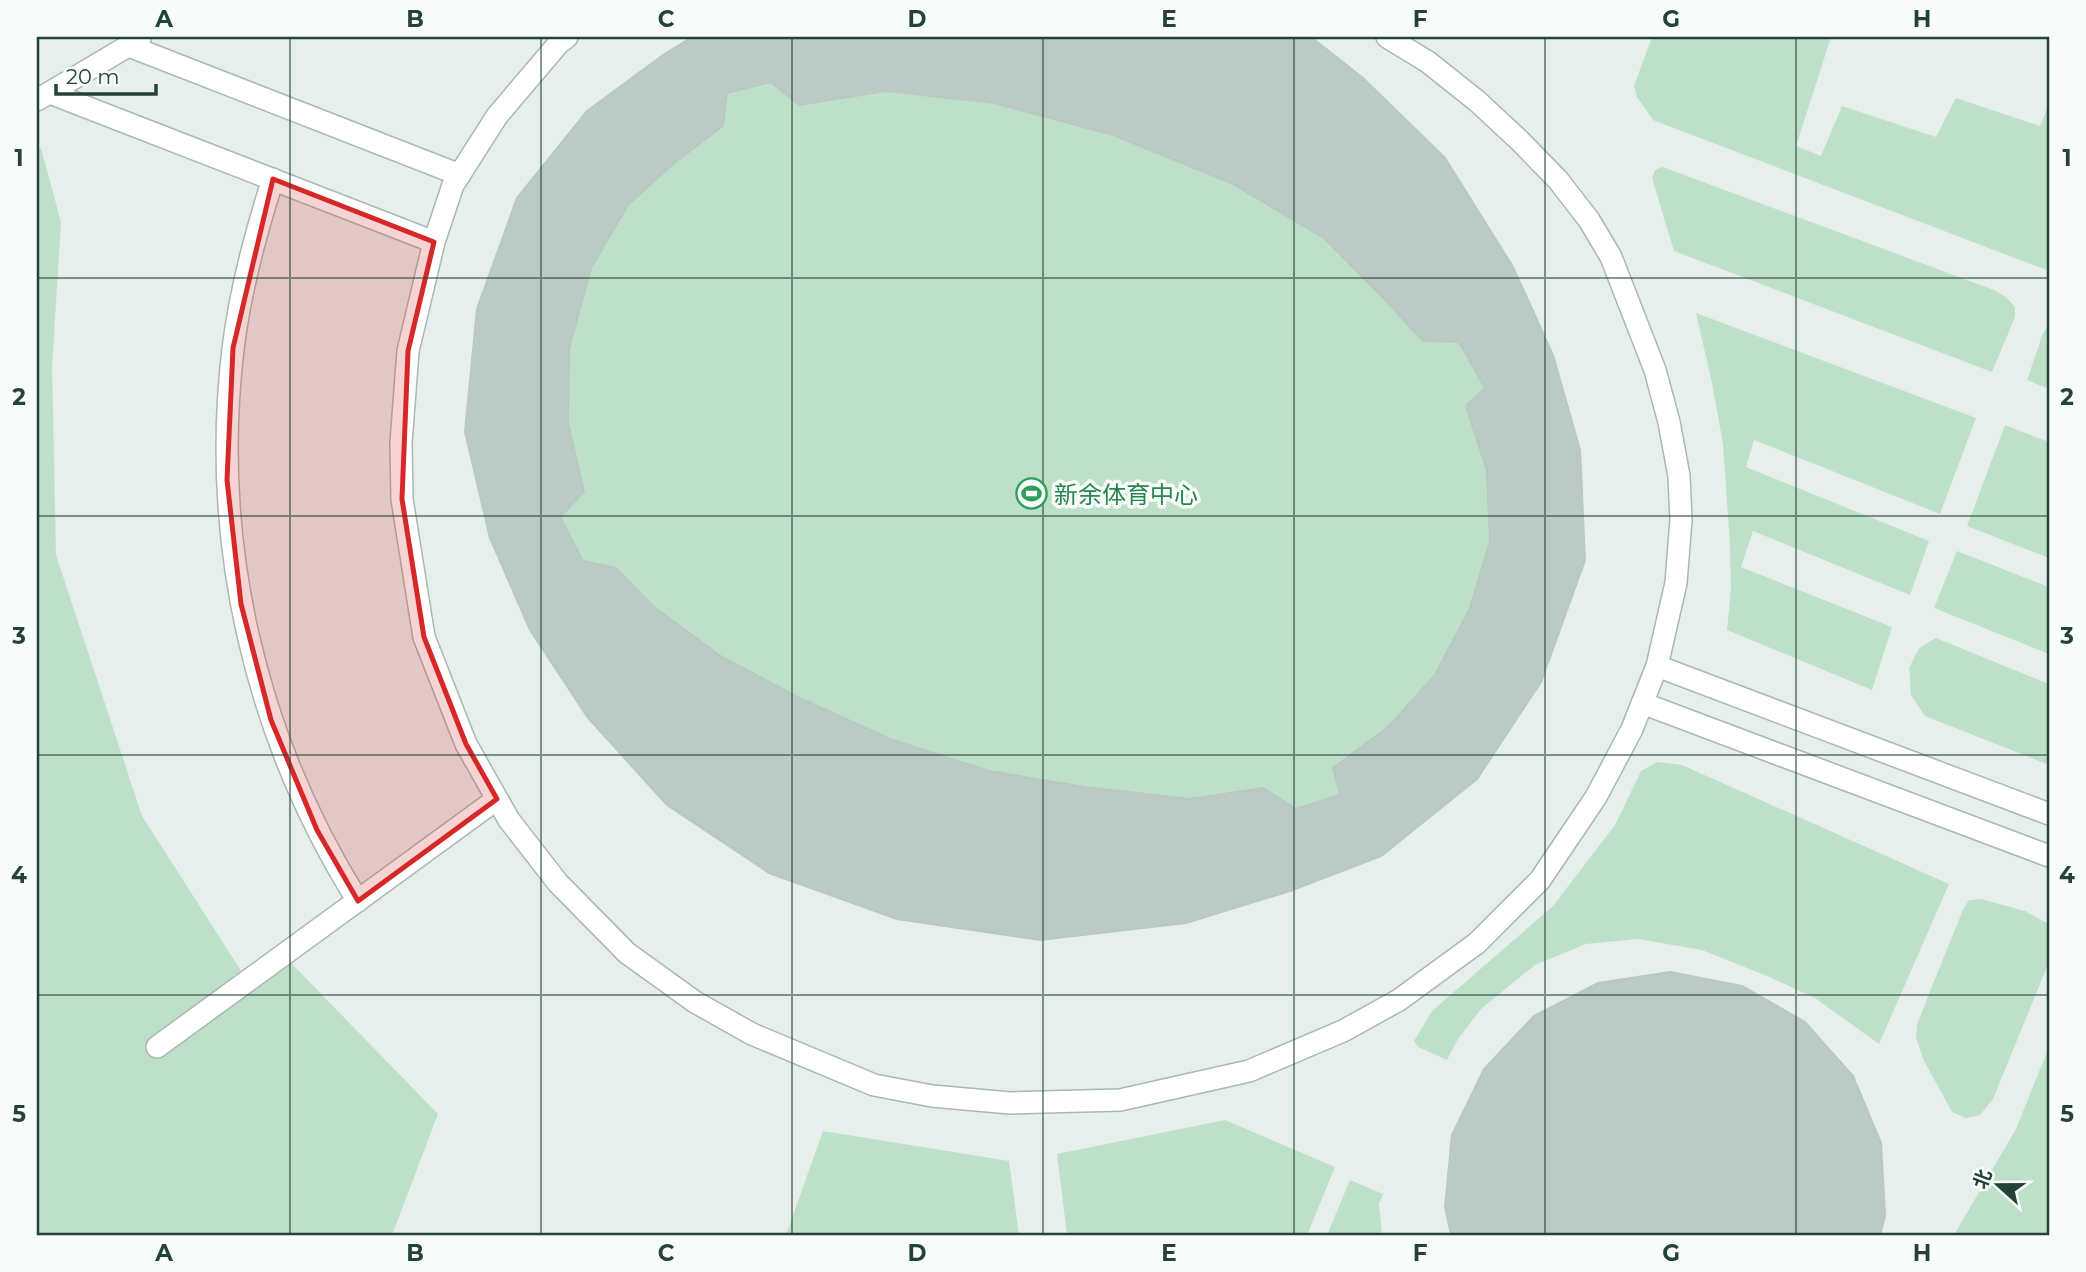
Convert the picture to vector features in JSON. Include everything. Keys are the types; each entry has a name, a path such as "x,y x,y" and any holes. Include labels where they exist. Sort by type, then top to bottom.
{"street":[{"path":"567,37 497,116 453,186 434,242 408,351 401,443 402,499 424,637 466,744 509,820 558,883 627,953 695,1002 752,1034 874,1085 932,1096 1010,1103 1120,1100 1249,1071 1343,1031 1399,1000 1477,943 1540,880 1596,797 1632,729 1657,666 1676,583 1681,520 1679,476 1669,422 1655,370 1611,257 1589,220 1558,180 1519,139 1429,62 1387,37"},
{"path":"43,96 136,41 460,175"},
{"path":"43,96 273,179 434,242"},
{"path":"273,179 244,284 233,348 227,427 227,480 232,545 253,663 271,720 292,776 317,830 358,901"},
{"path":"1657,666 2049,814"},
{"path":"1642,703 2049,856"},
{"path":"157,1047 497,799"}],"highlighted area":[{"path":"273,179 434,242 408,351 402,499 424,637 466,744 497,799 358,901 317,830 271,720 241,604 227,480 233,348"}],"green space":[{"name":"新余体育中心","path":"692,37 1311,37 1363,78 1445,158 1513,267 1553,355 1580,450 1585,560 1541,682 1477,779 1381,856 1290,891 1186,923 1040,940 897,919 769,873 667,805 588,718 530,630 490,538 465,432 477,309 517,198 587,111"},
{"path":"1652,37 1831,37 1796,146 1821,156 1842,106 1936,137 1956,98 2040,126 2049,104 2049,271 1653,120 1637,97 1634,86"},
{"path":"41,148 61,222 52,366 56,555 142,816 252,988 290,962 438,1114 392,1235 37,1235 37,151"},
{"path":"1663,167 1994,290 2006,297 2015,307 2015,317 1992,372 1674,251 1652,178 1655,170"},
{"path":"1696,313 1976,418 1940,514 1754,440 1746,467 1929,541 1910,595 1753,531 1741,567 1892,627 1872,690 1727,630 1731,589 1723,444"},
{"path":"2049,324 2049,389 2027,380 2043,333"},
{"path":"2005,425 2049,442 2049,558 1967,526"},
{"path":"1957,551 2049,587 2049,654 1934,608"},
{"path":"1936,638 2049,684 2049,765 1925,716 1911,695 1909,668 1919,648"},
{"path":"1657,762 1682,765 1949,884 1879,1044 1815,998 1767,976 1702,950 1638,939 1586,944 1535,965 1482,1008 1458,1039 1447,1060 1418,1047 1414,1041 1432,1011 1553,906 1615,825 1641,771"},
{"path":"1981,899 2025,911 2049,924 2049,962 1993,1099 1980,1115 1966,1118 1952,1112 1923,1059 1916,1037 1917,1025 1963,910 1969,900"},
{"path":"2049,1047 2049,1235 1954,1235 2016,1129"},
{"path":"1225,1120 1335,1167 1307,1235 1067,1235 1057,1154"},
{"path":"823,1131 1009,1161 1019,1235 786,1235"},
{"path":"1350,1180 1383,1194 1379,1204 1382,1235 1327,1235"}],"building":[{"path":"692,37 1311,37 1363,78 1445,158 1513,267 1553,355 1580,450 1585,560 1541,682 1477,779 1381,856 1290,891 1186,923 1040,940 897,919 769,873 667,805 588,718 530,630 490,538 465,432 477,309 517,198 587,111","holes":["771,82 799,105 886,91 994,103 1113,135 1231,183 1324,238 1423,341 1459,342 1485,388 1466,406 1487,471 1490,541 1470,608 1435,675 1389,726 1333,768 1340,795 1296,809 1263,788 1190,799 1085,787 989,771 890,739 800,698 722,657 653,606 616,568 583,561 560,517 584,492 568,423 569,349 591,268 628,205 673,164 723,126 727,93"]},
{"path":"1670,972 1742,986 1805,1022 1853,1076 1881,1143 1885,1216 1880,1235 1451,1235 1445,1207 1452,1135 1484,1069 1534,1016 1598,983"}],"place":[{"name":"新余体育中心","path":"1031,494"}]}
